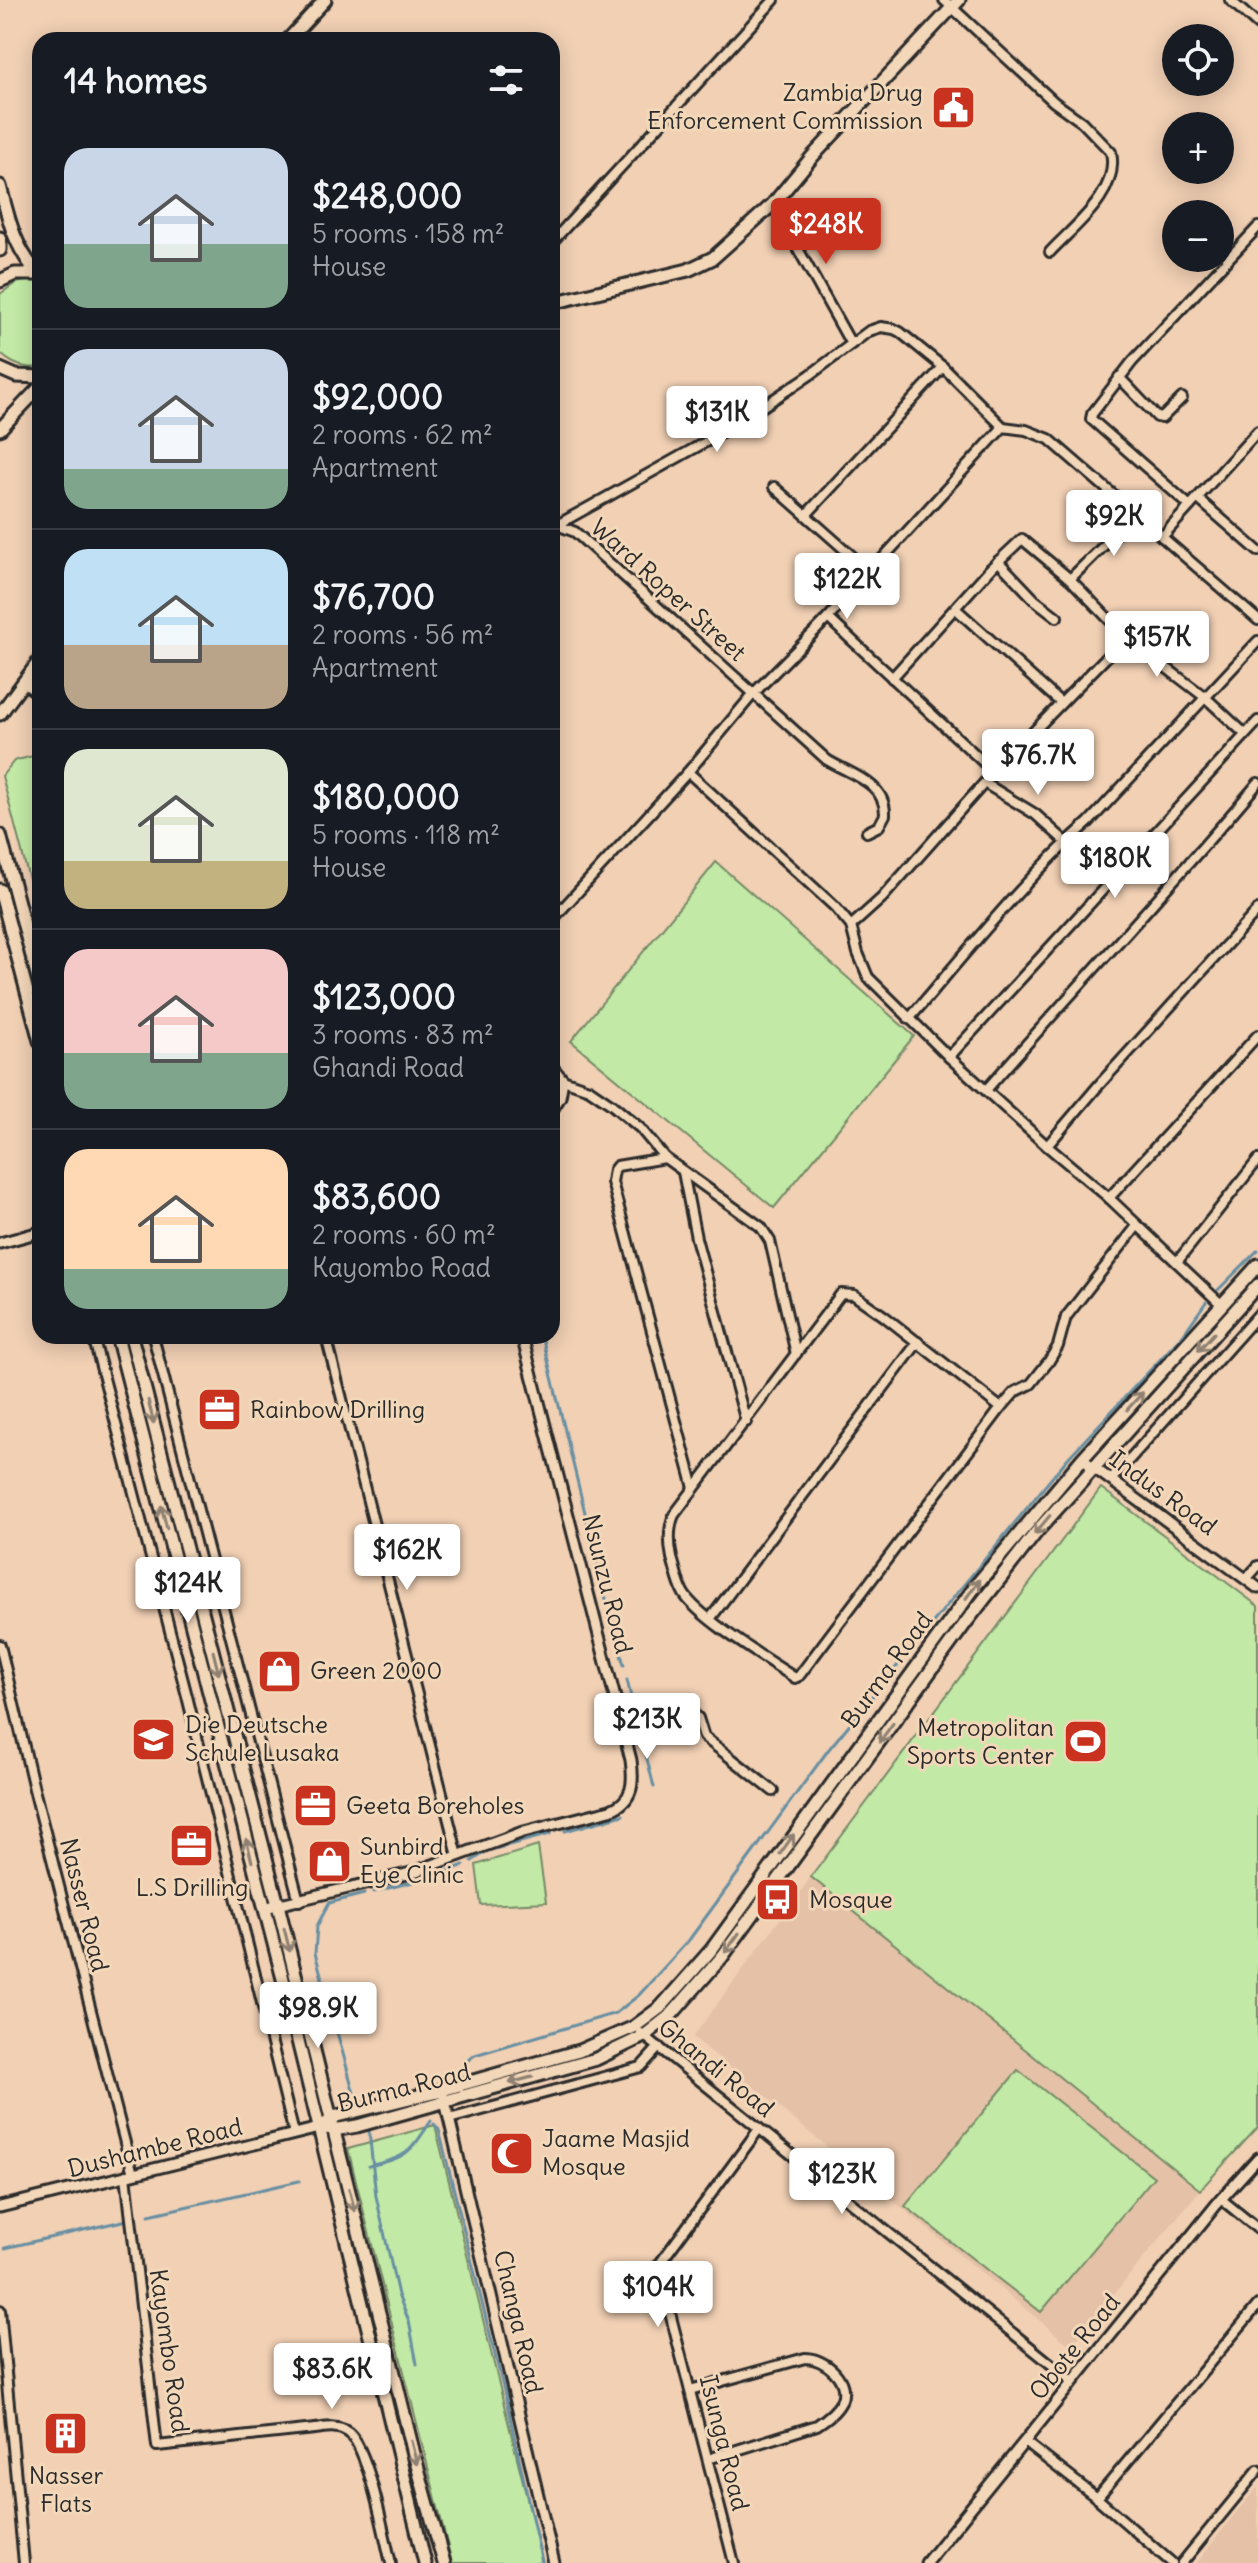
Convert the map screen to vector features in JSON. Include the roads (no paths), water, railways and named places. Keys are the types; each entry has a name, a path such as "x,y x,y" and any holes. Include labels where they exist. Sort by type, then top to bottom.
{"main road":[{"path":"295,32 325,0"},
{"path":"560,301 688,270 713,258 773,204 952,3"},
{"path":"0,186 15,241 32,266"},
{"path":"0,238 0,250"},
{"path":"0,281 15,274 32,273"},
{"path":"0,369 16,376 32,377"},
{"path":"0,429 32,395"},
{"path":"3,708 32,672"},
{"path":"0,835 32,956"},
{"path":"0,890 32,1011"},
{"name":"Burma Road","path":"319,2128 332,2124 357,2126 579,2051 634,2027 675,1993 712,1949 977,1584 1082,1459 1258,1265"},
{"name":"Burma Road","path":"444,2095 596,2059 644,2036 686,2000 722,1957 967,1621 1038,1530 1258,1285"},
{"path":"119,1344 264,1908 425,2563"},
{"path":"133,1344 444,2563"}],"street":[{"path":"560,233 774,0"},
{"path":"1230,0 1258,25"},
{"path":"952,3 1054,102 1082,122 1111,152 1111,174 1102,195 1050,252"},
{"path":"773,204 851,344"},
{"path":"1258,227 1119,377 1091,419 1258,551"},
{"path":"560,522 729,429 851,344 876,328 888,327 900,332 943,367 1003,427 1026,430 1049,439 1258,620"},
{"path":"806,515 943,367"},
{"path":"1119,377 1157,417 1162,418 1182,398"},
{"path":"560,911 688,772 754,693 828,618 1003,427"},
{"path":"1162,537 1258,431"},
{"path":"774,487 870,572"},
{"path":"1070,579 1136,514"},
{"name":"Ward Roper Street","path":"560,527 575,532 827,760 855,773 873,788 883,802 885,815 879,826 867,832"},
{"path":"892,678 1021,539 1070,579 1126,637 1206,698 1253,729 949,1057"},
{"path":"998,561 1035,600 1057,617"},
{"path":"956,609 1061,703"},
{"path":"828,618 994,772"},
{"path":"851,926 882,898 994,772 1126,637"},
{"path":"909,1019 1015,897 1258,641"},
{"path":"24,683 32,688"},
{"path":"688,772 823,894 851,926 868,977 909,1019 1047,1146 1109,1198 1222,1305"},
{"path":"986,1090 1197,856 1258,783"},
{"path":"986,784 1035,814 1066,842"},
{"path":"1047,1146 1258,910"},
{"path":"1109,1198 1258,1035"},
{"path":"560,1076 589,1089 622,1112 665,1158 753,1220 766,1234 796,1354"},
{"path":"560,1097 563,1080"},
{"path":"665,1158 617,1166 612,1182 694,1488"},
{"path":"1177,1262 1258,1160"},
{"path":"683,1172 699,1252 746,1422"},
{"path":"1001,1408 854,1295 844,1293 674,1515 669,1537 673,1562 685,1595 710,1619 759,1654 795,1678 799,1676 1001,1408 1015,1392 1031,1384 1049,1361 1058,1346 1066,1317 1137,1226"},
{"path":"0,1243 32,1234"},
{"path":"1112,1479 1258,1315"},
{"path":"710,1619 918,1342"},
{"path":"95,1344 187,1696 294,2134"},
{"path":"155,1344 299,1901"},
{"path":"328,1344 458,1856"},
{"name":"Nsunzu Road","path":"264,1908 411,1873 520,1833 610,1810 623,1803 632,1789 633,1778 621,1721 524,1344"},
{"name":"Indus Road","path":"1082,1459 1258,1588"},
{"path":"1246,1579 1258,1566"},
{"name":"Nasser Road","path":"0,1645 130,2174"},
{"path":"621,1721 688,1709 698,1718 704,1737 773,1791"},
{"name":"Ghandi Road","path":"634,2027 1072,2381"},
{"path":"449,2119 641,2067 659,2047"},
{"name":"Changa Road","path":"444,2095 554,2563"},
{"name":"Dushambe Road","path":"0,2207 319,2128"},
{"name":"Isunga Road","path":"734,2563 659,2263 759,2129"},
{"name":"Obote Road","path":"926,2563 1221,2199 1258,2158"},
{"name":"Kayombo Road","path":"130,2174 157,2446 336,2427 345,2430 353,2436 365,2458 391,2563"},
{"path":"1221,2199 1258,2229"},
{"path":"1097,2498 1258,2305"},
{"path":"0,2310 24,2563"},
{"path":"690,2390 811,2358 829,2365 842,2385 840,2403 828,2418 817,2425 708,2459"},
{"path":"1025,2442 1097,2498 1172,2563"},
{"path":"1182,2563 1258,2470"}],"waterway":[{"path":"1218,1290 1258,1250"},
{"path":"462,2071 475,2055 616,2013 639,1995 689,1940 829,1749 1068,1458 1182,1336 1206,1302"},
{"path":"544,1344 606,1599"},
{"path":"609,1613 624,1665"},
{"path":"627,1680 634,1710"},
{"path":"638,1723 654,1787"},
{"path":"565,1831 623,1815"},
{"path":"472,1861 487,1851 550,1834"},
{"path":"373,1892 432,1877 464,1865"},
{"path":"355,2097 315,1953 317,1926 329,1903 364,1894"},
{"path":"369,2166 400,2157 418,2141 431,2121"},
{"path":"434,2124 439,2130 506,2399 542,2563"},
{"path":"369,2131 376,2196 398,2295 409,2321 417,2364"},
{"path":"149,2215 299,2181"},
{"path":"5,2248 127,2220"}],"place":[{"name":"Zambia Drug Enforcement Commission","path":"954,107"},
{"name":"Rainbow Drilling","path":"219,1410"},
{"name":"Green 2000","path":"279,1671"},
{"name":"Die Deutsche Schule Lusaka","path":"154,1739"},
{"name":"Metropolitan Sports Center","path":"1085,1742"},
{"name":"Geeta Boreholes","path":"315,1806"},
{"name":"L.S Drilling","path":"192,1846"},
{"name":"Sunbird Eye Clinic","path":"329,1861"},
{"name":"Mosque","path":"778,1900"},
{"name":"Jaame Masjid Mosque","path":"511,2153"},
{"name":"Nasser Flats","path":"66,2434"}]}
